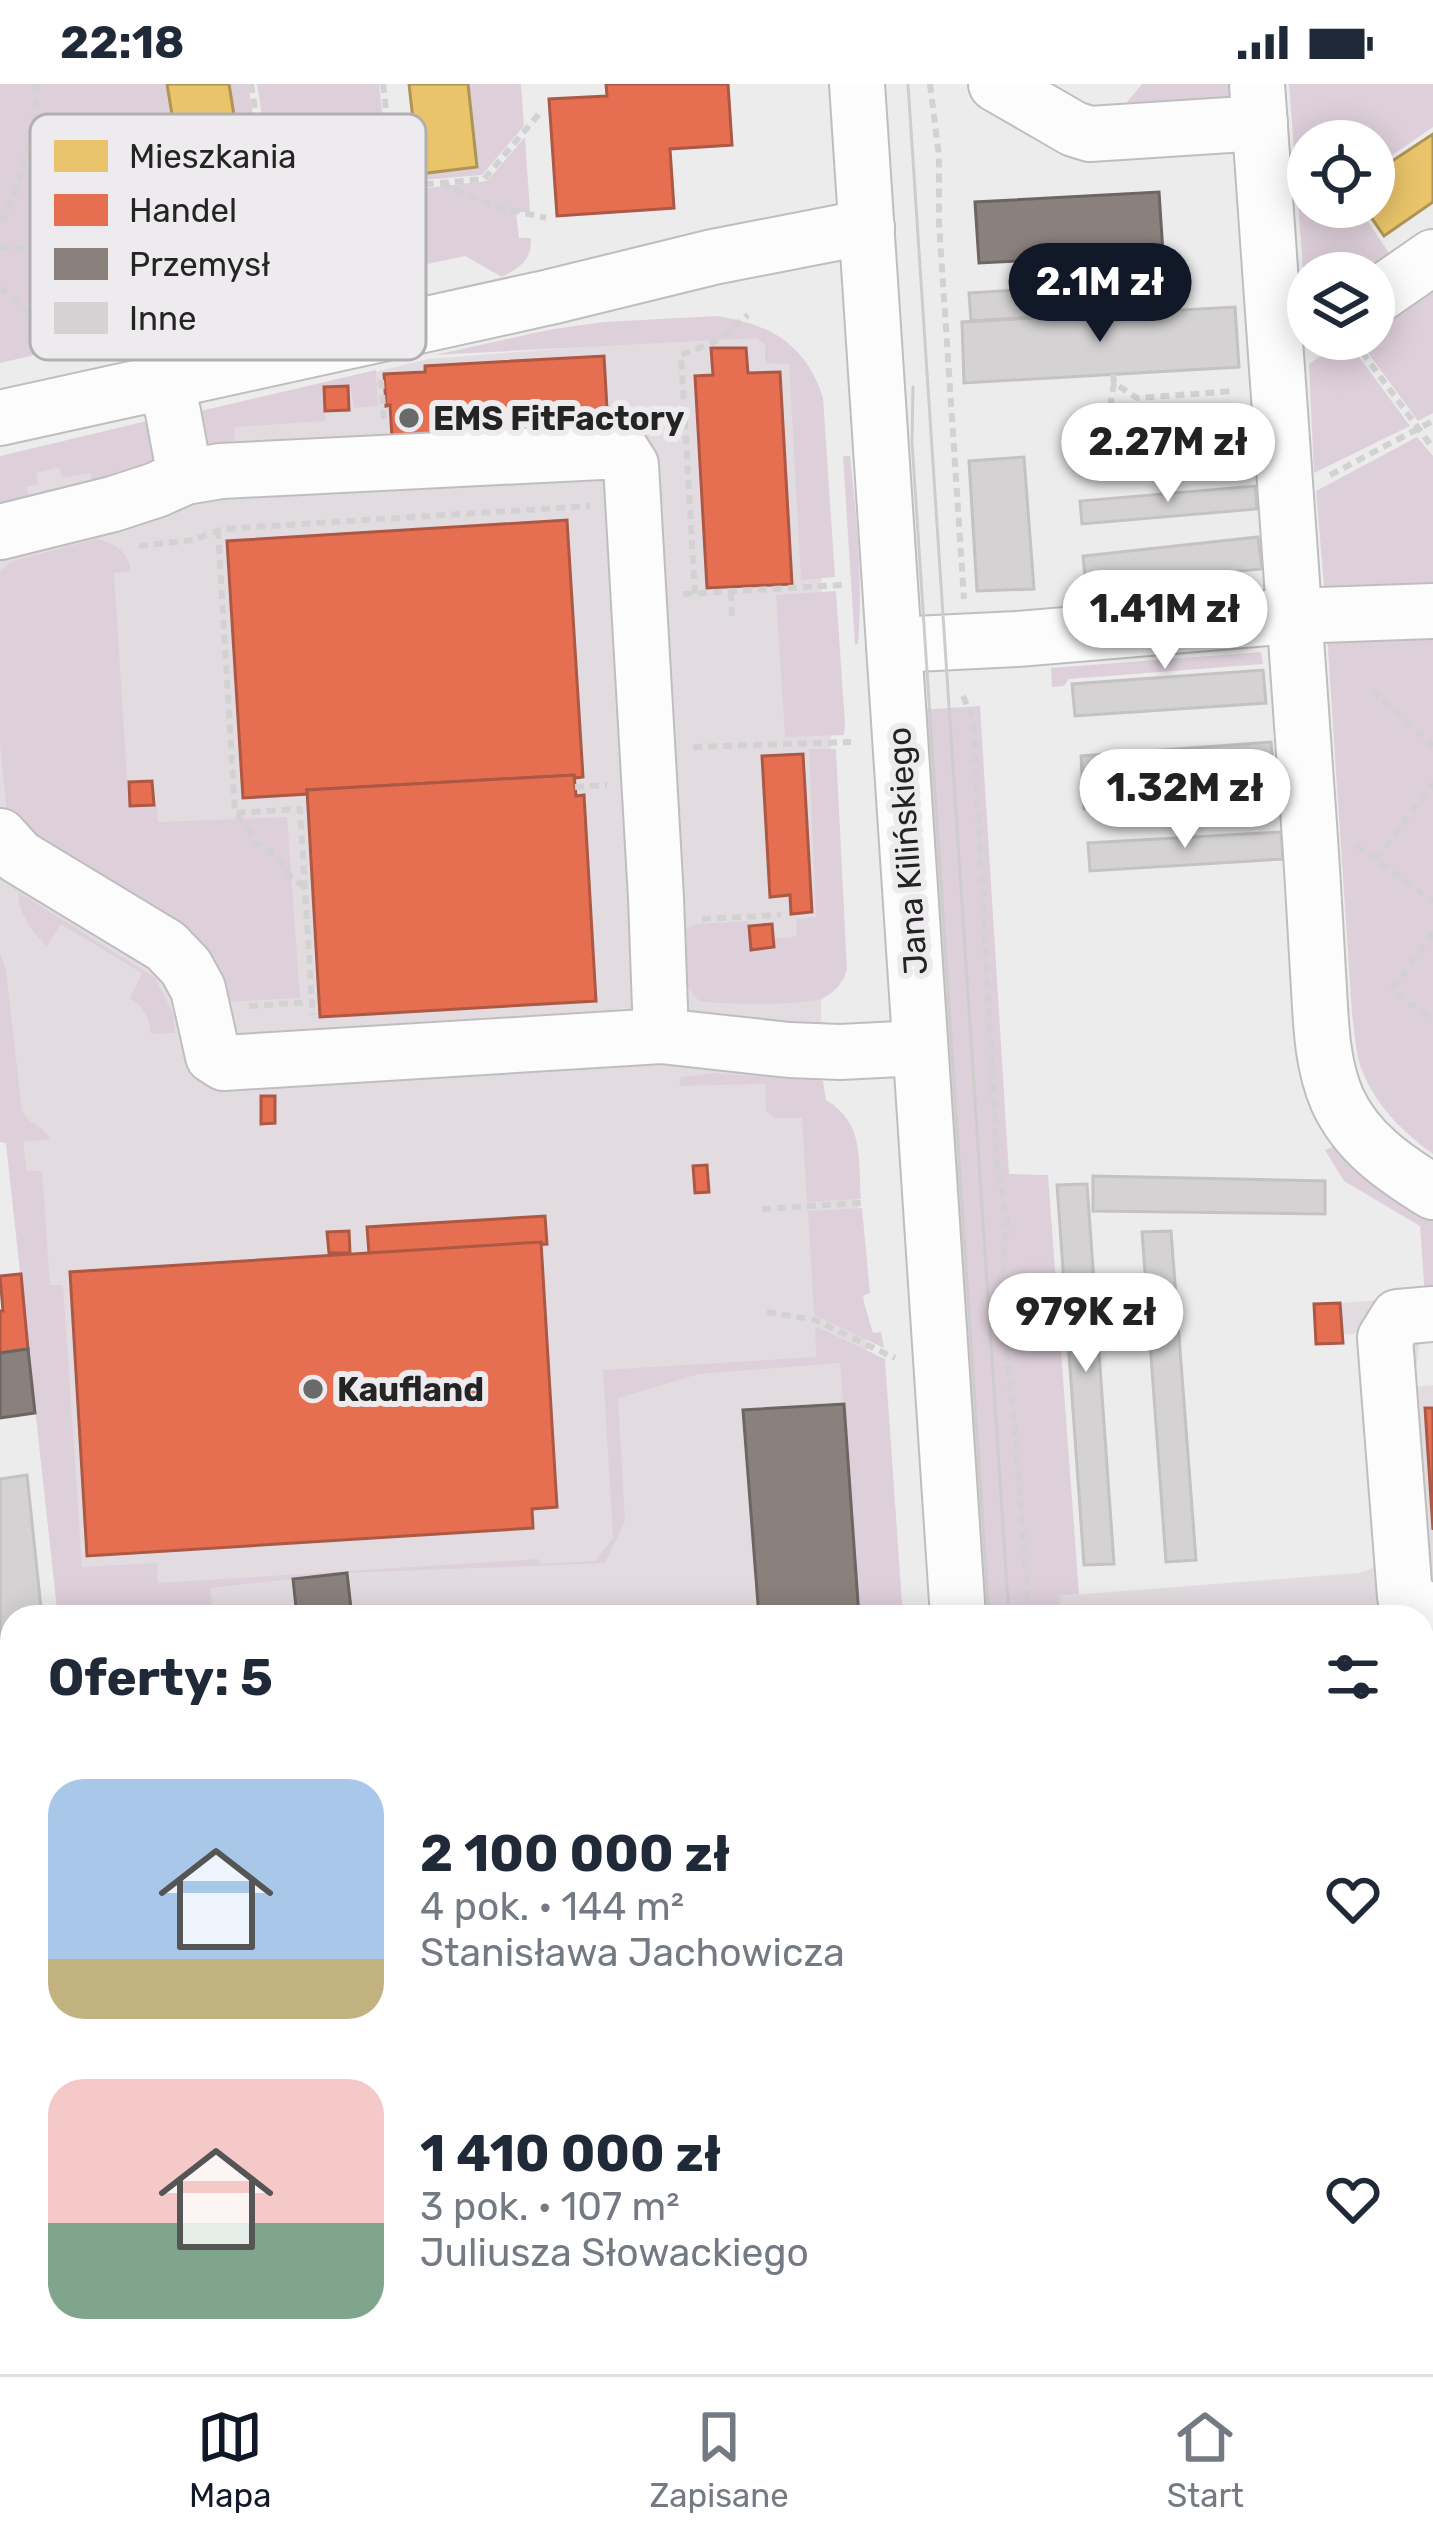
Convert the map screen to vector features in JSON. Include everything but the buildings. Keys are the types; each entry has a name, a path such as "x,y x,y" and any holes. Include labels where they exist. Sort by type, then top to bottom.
{"street":[{"name":"Jana Kilińskiego","path":"857,84 957,1605"},
{"path":"995,84 1090,134 1258,104 1289,364 1292,616 1327,1070 1354,1129 1378,1155 1433,1192"},
{"path":"426,337 731,253 867,227"},
{"path":"1395,283 1433,257"},
{"path":"0,418 261,360"},
{"path":"164,381 185,477"},
{"path":"0,532 113,504 185,477 221,471 622,452 631,465 661,1036"},
{"path":"894,645 1292,616 1433,611"},
{"path":"0,836 20,856 166,946 198,989 213,1056 224,1063 661,1036 790,1050 920,1048"},
{"path":"1418,1605 1405,1597 1385,1338 1398,1317 1433,1314"}],"path":[{"path":"34,84 34,114"},
{"path":"251,84 256,114"},
{"path":"383,84 387,114"},
{"path":"930,84 939,155 954,490 968,641"},
{"path":"426,184 484,179 539,114"},
{"path":"0,220 18,185 30,133"},
{"path":"440,183 494,206 545,218"},
{"path":"0,247 30,249"},
{"path":"0,288 30,314"},
{"path":"695,594 681,355 717,341 748,315"},
{"path":"65,360 74,402"},
{"path":"387,463 395,360"},
{"path":"1367,360 1433,448"},
{"path":"1116,449 1114,379 1137,398 1289,364"},
{"path":"1328,476 1433,421"},
{"path":"127,547 194,540 218,530 581,505 591,506 597,518"},
{"path":"218,530 236,813 256,842 305,887"},
{"path":"638,596 842,585"},
{"path":"731,591 733,618"},
{"path":"1372,690 1433,746"},
{"path":"963,696 973,720 997,1163 1007,1222 1000,1299 1028,1605"},
{"path":"819,744 851,742"},
{"path":"1376,860 1433,783"},
{"path":"575,787 613,784"},
{"path":"236,813 300,809 314,1029"},
{"path":"1341,834 1433,901"},
{"path":"1433,933 1393,988 1433,1020"},
{"path":"204,1009 312,1002"},
{"path":"762,1209 861,1204"},
{"path":"767,1312 814,1321 895,1358"}],"shaded area":[{"path":"0,84 248,84 253,114 30,114 30,356 0,363"},
{"path":"257,84 379,84 382,114 262,114"},
{"path":"468,84 521,84 524,126 482,175 426,180 426,173 476,167"},
{"path":"1142,84 1235,84 1238,112 1109,124"},
{"path":"1289,84 1433,84 1433,127 1395,153 1395,120 1292,120"},
{"path":"525,137 530,212 516,212 519,238 531,238 524,262 502,277 465,256 426,264 426,188 487,181"},
{"path":"1300,228 1372,228 1388,252 1302,252"},
{"path":"1433,282 1433,413 1418,421 1373,360 1395,360 1395,307"},
{"path":"716,316 769,331 796,350 815,379 823,397 835,577 801,580 789,364 765,363 765,345 757,338 434,355 553,329"},
{"path":"757,333 809,377 845,978 821,1001 823,1101 854,1133 867,1352 841,1364 858,1605 57,1605 6,1143 0,1142 0,463 428,359"},
{"path":"1361,360 1410,426 1314,473 1309,364"},
{"path":"376,370 378,406 354,408 350,385 325,387 325,421 234,427 236,454 206,447 196,412"},
{"path":"147,421 158,442 154,466 94,488 90,473 63,478 59,467 36,473 38,484 26,487 31,505 0,510 0,456"},
{"path":"1417,437 1433,456 1433,586 1324,586 1316,491"},
{"path":"843,456 850,456 858,550 855,645"},
{"path":"96,539 120,549 131,571 114,573 129,807 157,806 158,822 287,817 300,998 224,1002 21,833 7,814 0,743 0,572 12,561"},
{"path":"836,591 844,735 785,737 776,595"},
{"path":"1433,629 1433,1154 1384,1108 1369,1086 1357,1051 1327,635"},
{"path":"1261,652 1263,664 1069,679 1064,686 1052,687 1051,668"},
{"path":"980,706 1009,1174 1048,1175 1079,1594 1060,1596 1060,1605 977,1605 919,710"},
{"path":"809,749 836,749 845,974 832,993 813,1001 699,1001 687,987 686,968 674,968 678,933 697,924 749,921 752,950 774,947 773,939 797,936 796,919 816,917"},
{"path":"18,892 154,977 173,1013 175,1033 151,1034 145,1013 130,998 142,973 61,924 47,946 27,922"},
{"path":"0,953 22,1111 50,1139 23,1142 27,1171 42,1171 50,1285 63,1285 82,1567 157,1563 158,1583 539,1559 540,1564 595,1561 613,1538 603,1370 816,1357 815,1326 885,1359 902,1605 858,1605 840,1363 699,1374 618,1398 625,1521 605,1563 347,1573 211,1588 212,1605 57,1605 6,1143 0,1142"},
{"path":"714,1073 823,1081 826,1100 848,1120 857,1143 861,1199 807,1202 802,1118 774,1118 766,1110 765,1084 679,1086 681,1077"},
{"path":"1345,1149 1433,1214 1433,1294 1425,1297 1420,1226 1344,1181 1325,1150"},
{"path":"862,1208 870,1293 862,1296 873,1333 881,1332 884,1348 814,1315 808,1211"},
{"path":"1425,1297 1414,1387 1433,1385 1433,1605 1060,1605 1059,1596 1371,1569 1378,1561 1369,1332 1342,1335 1340,1303"}],"tram line":[{"path":"908,84 1008,1605"},
{"path":"913,387 912,442 988,1605"}],"place":[{"name":"EMS FitFactory","path":"409,418"},
{"name":"Kaufland","path":"313,1389"}]}
